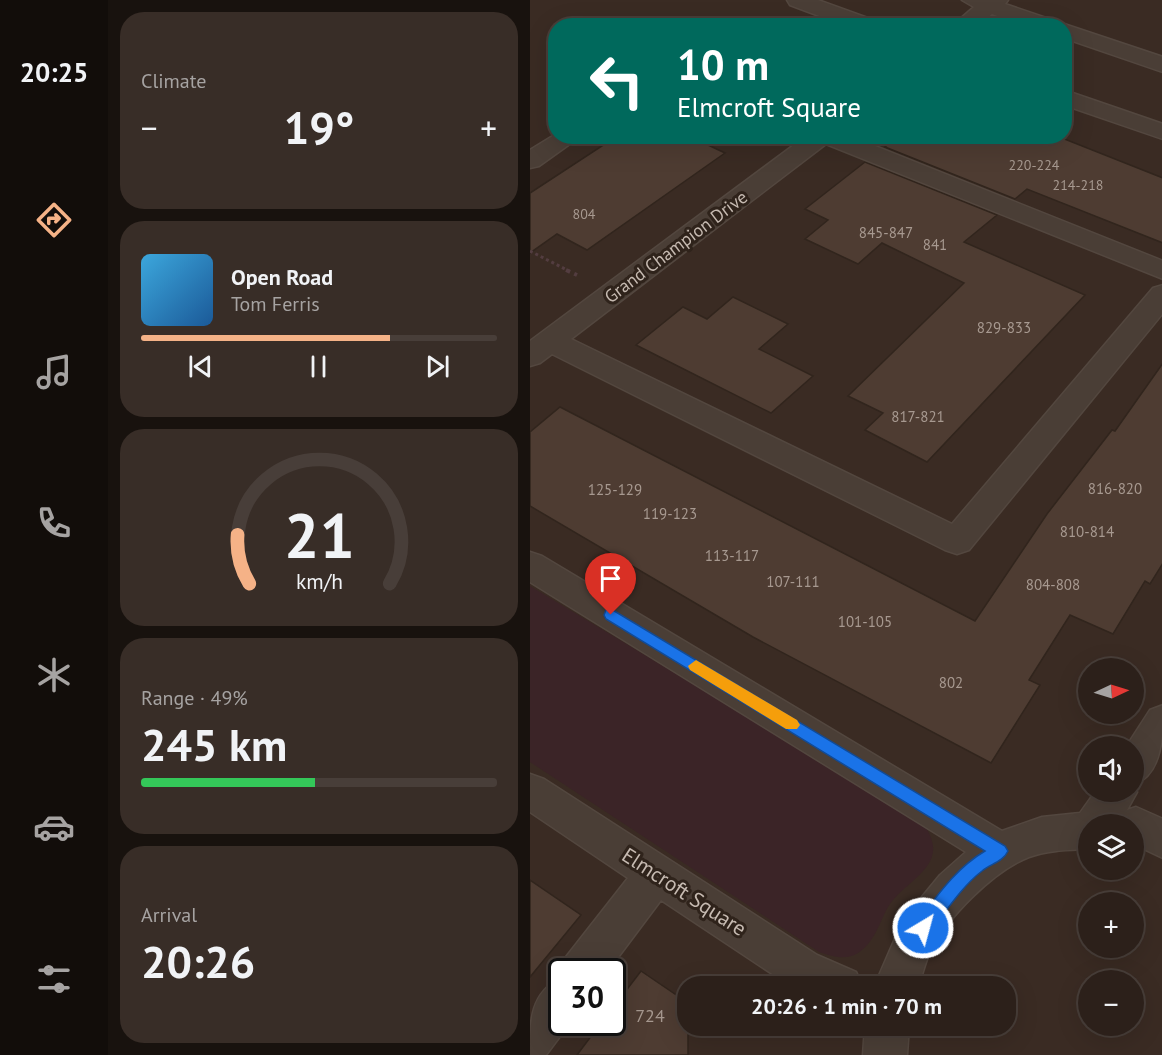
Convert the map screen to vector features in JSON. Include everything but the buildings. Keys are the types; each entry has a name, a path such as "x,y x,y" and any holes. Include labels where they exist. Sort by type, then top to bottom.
{"street":[{"path":"798,0 846,18"},
{"path":"971,18 986,2 1027,18"},
{"path":"1072,34 1163,65"},
{"path":"1072,100 1163,132"},
{"path":"530,161 557,144"},
{"name":"Grand Champion Drive","path":"540,349 811,144"},
{"path":"847,144 1163,271"},
{"path":"540,349 957,541 1163,294"},
{"path":"530,565 1000,851"},
{"path":"1144,751 1163,721"},
{"name":"Elmcroft Square","path":"530,791 802,970 815,976"},
{"path":"900,976 913,942 932,915 975,866 1000,851 1042,834 1078,832"},
{"path":"592,958 656,874"},
{"path":"530,1040 548,1016"},
{"path":"885,1055 886,1036"}],"path":[{"path":"530,251 584,279"}],"shaded area":[{"path":"530,586 921,821 930,836 933,849 931,860 888,907 873,938 864,949 849,957 819,952 530,762"}],"slow traffic":[{"path":"696,666 792,725"}],"route":[{"path":"611,615 1000,851 975,866 954,888 923,928"}]}
